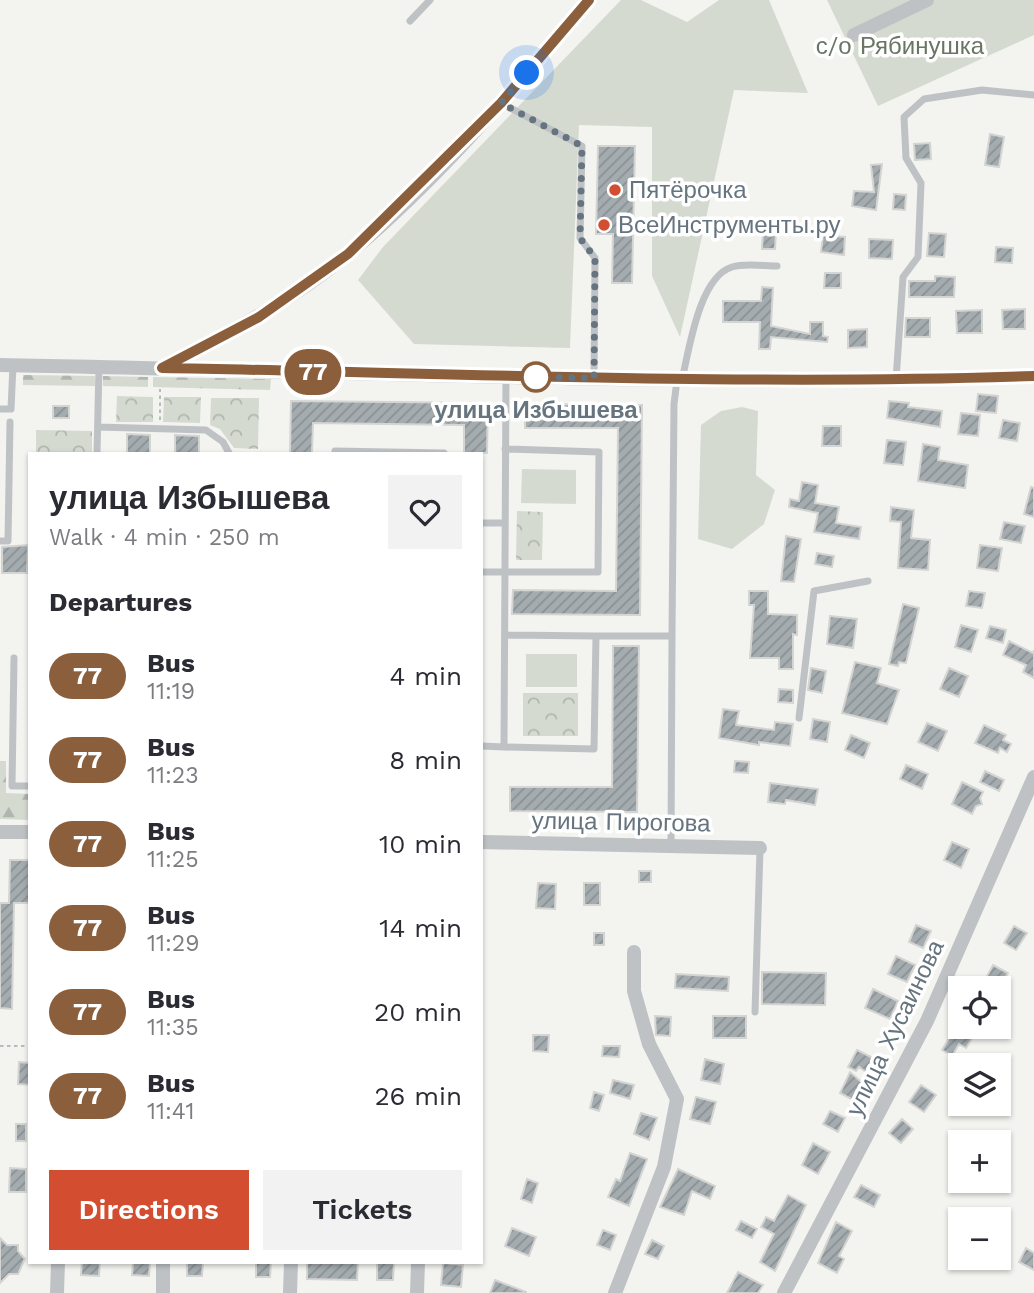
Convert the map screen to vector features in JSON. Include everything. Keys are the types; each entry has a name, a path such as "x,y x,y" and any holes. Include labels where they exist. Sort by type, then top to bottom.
{"street":[{"path":"162,368 259,317 348,254 501,103 589,0"},
{"path":"854,35 928,0"},
{"path":"6,365 680,380 896,380 1034,376"},
{"name":"улица Хусаинова","path":"784,1293 927,1021 1034,777"},
{"path":"0,832 28,832"},
{"name":"улица Пирогова","path":"483,842 760,848"},
{"path":"615,1293 664,1167 677,1099 649,1044 634,991 634,952"},
{"path":"57,1293 58,1264"},
{"path":"163,1264 163,1293"},
{"path":"290,1293 291,1264"},
{"path":"417,1293 418,1264"}],"lane":[{"path":"410,21 430,0"},
{"path":"896,380 903,277 918,257 921,183 906,158 904,117 924,99 982,90 1034,95"},
{"path":"501,103 582,146 580,238 595,258 594,378"},
{"path":"671,846 674,404 701,304 714,281 731,267 777,266"},
{"path":"0,409 11,409 6,365"},
{"path":"97,452 99,368"},
{"path":"504,747 503,523 506,376"},
{"path":"0,541 8,541 10,422"},
{"path":"98,427 206,430 223,442 228,452"},
{"path":"483,572 598,572 599,452 505,449"},
{"path":"335,452 396,452"},
{"path":"483,523 503,523"},
{"path":"799,718 814,591 868,581"},
{"path":"505,635 672,636"},
{"path":"483,746 594,749 596,636"},
{"path":"14,658 12,786 28,786"},
{"path":"755,1012 760,848"}],"path":[{"path":"160,389 160,429"},
{"path":"0,1046 28,1046"}],"green space":[{"path":"621,0 641,0 687,22 719,0 769,0 808,93 734,90 680,337 652,276 652,127 579,125 570,348 414,344 358,280 383,247"},
{"name":"с/о Рябинушка","path":"827,0 1034,0 1034,35 878,106"},
{"path":"23,375 95,376 95,386 23,385"},
{"path":"103,376 148,377 148,387 103,386"},
{"path":"153,377 271,379 270,390 153,387"},
{"path":"117,396 153,397 153,422 116,422"},
{"path":"164,397 201,397 200,423 163,422"},
{"path":"211,398 259,398 258,449 234,448 220,429 210,425"},
{"path":"742,407 758,411 756,475 775,490 764,524 732,549 698,539 701,425 721,411"},
{"path":"36,430 92,431 92,452 36,452"},
{"path":"522,469 576,470 576,504 521,503"},
{"path":"517,511 543,512 542,560 516,560"},
{"path":"526,654 577,654 577,687 526,687"},
{"path":"523,693 578,693 578,736 523,736"},
{"path":"0,761 6,761 6,793 28,794 28,820 0,819"}],"building":[{"path":"990,134 1004,137 999,167 985,165"},
{"path":"930,143 931,159 915,160 914,144"},
{"name":"Пятёрочка","path":"598,146 635,146 632,283 612,283 613,234 596,234"},
{"path":"882,164 876,210 852,206 854,191 874,192 871,165"},
{"path":"894,194 906,195 905,210 893,209"},
{"path":"763,231 776,232 775,249 762,249"},
{"path":"929,233 946,234 944,257 927,256"},
{"path":"823,235 845,237 844,255 821,252"},
{"path":"869,239 893,240 892,259 869,258"},
{"path":"996,247 1013,248 1012,263 995,262"},
{"path":"825,273 841,273 841,288 824,288"},
{"path":"935,276 955,277 954,297 909,297 909,281 935,281"},
{"path":"762,287 773,288 771,326 810,334 810,322 823,322 823,336 828,337 827,342 771,337 770,349 759,349 760,322 723,322 723,301 761,301"},
{"path":"1025,309 1025,329 1003,329 1002,310"},
{"path":"982,310 982,333 957,333 956,311"},
{"path":"906,318 930,318 930,337 905,337"},
{"path":"867,329 867,347 848,348 848,330"},
{"path":"978,394 998,396 996,413 976,411"},
{"path":"291,401 488,403 487,453 464,452 464,425 313,423 312,452 290,452"},
{"path":"889,401 909,403 908,407 942,411 940,427 887,418"},
{"path":"525,404 642,405 640,615 512,614 513,590 616,591 618,428 525,428"},
{"path":"53,406 69,406 69,418 53,418"},
{"path":"961,413 980,415 978,436 958,434"},
{"path":"1003,420 1020,423 1017,441 999,438"},
{"path":"823,426 841,426 841,446 822,446"},
{"path":"127,434 150,435 150,452 127,452"},
{"path":"175,435 199,436 199,452 175,452"},
{"path":"887,440 906,442 903,465 884,463"},
{"path":"923,444 940,447 938,460 968,465 965,488 918,481"},
{"path":"802,482 818,485 815,503 839,507 836,523 861,527 859,539 814,532 818,513 789,507 790,499 799,501"},
{"path":"1031,487 1034,488 1034,517 1024,514"},
{"path":"891,507 914,510 911,538 930,540 928,570 898,568 901,522 890,521"},
{"path":"1004,522 1025,526 1021,543 1000,539"},
{"path":"786,536 801,539 794,582 781,581"},
{"path":"28,545 27,573 2,573 2,547"},
{"path":"980,545 1002,548 998,571 977,568"},
{"path":"817,553 834,556 832,567 815,564"},
{"path":"749,591 768,591 768,614 797,615 797,635 793,634 793,669 779,669 779,658 750,658 754,605 749,605"},
{"path":"969,591 985,593 982,608 966,606"},
{"path":"903,604 919,608 906,663 899,662 898,666 889,664"},
{"path":"830,616 857,619 853,648 827,644"},
{"path":"961,625 978,630 971,652 955,647"},
{"path":"990,626 1006,630 1003,643 986,638"},
{"path":"1009,641 1033,653 1034,650 1034,678 1023,672 1026,665 1003,655"},
{"path":"613,646 639,646 637,812 510,811 510,787 612,787"},
{"path":"855,662 881,668 877,683 899,690 887,724 842,713"},
{"path":"811,668 826,671 822,693 808,690"},
{"path":"949,668 968,676 959,697 940,689"},
{"path":"779,689 793,690 793,703 778,702"},
{"path":"723,709 739,711 736,725 774,730 775,722 793,724 790,746 759,742 759,745 719,738"},
{"path":"813,719 830,722 827,742 810,739"},
{"path":"927,723 947,731 938,751 918,742"},
{"path":"984,725 1006,735 1003,740 1011,744 1007,752 1000,748 998,753 975,743"},
{"path":"851,735 870,743 864,758 845,750"},
{"path":"735,761 749,762 748,773 734,772"},
{"path":"906,765 928,774 922,789 900,779"},
{"path":"985,771 1004,780 999,791 980,782"},
{"path":"962,782 983,792 980,798 982,804 976,806 972,814 952,804"},
{"path":"770,783 818,789 815,805 786,800 785,804 768,802"},
{"path":"952,842 969,849 961,868 944,860"},
{"path":"10,860 28,860 28,903 14,903 12,1009 0,1008 0,903 9,903"},
{"path":"639,871 651,871 651,882 639,882"},
{"path":"538,883 556,884 555,909 536,908"},
{"path":"584,883 600,883 600,905 584,905"},
{"path":"916,925 931,931 923,948 909,942"},
{"path":"1014,926 1027,933 1016,950 1004,943"},
{"path":"594,933 604,933 604,945 594,945"},
{"path":"896,956 915,965 907,982 888,974"},
{"path":"993,965 1008,973 1006,976 987,976"},
{"path":"762,972 826,973 825,1005 762,1004"},
{"path":"676,974 729,977 728,991 675,988"},
{"path":"873,989 898,1001 890,1019 865,1008"},
{"path":"655,1016 671,1017 670,1036 656,1035"},
{"path":"713,1016 746,1016 746,1038 713,1038"},
{"path":"533,1035 549,1035 548,1052 533,1051"},
{"path":"948,1039 971,1039 966,1048 959,1044 954,1053 942,1050"},
{"path":"603,1046 620,1046 619,1057 602,1056"},
{"path":"857,1050 873,1058 866,1072 859,1067 856,1071 848,1067"},
{"path":"705,1059 724,1064 720,1084 701,1080"},
{"path":"19,1062 28,1063 28,1085 18,1084"},
{"path":"850,1072 866,1086 857,1102 840,1093"},
{"path":"613,1080 634,1085 630,1099 610,1093"},
{"path":"921,1085 936,1095 924,1112 909,1102"},
{"path":"594,1092 604,1095 599,1111 590,1108"},
{"path":"696,1097 716,1102 710,1124 690,1119"},
{"path":"830,1111 845,1118 838,1132 823,1124"},
{"path":"641,1113 657,1118 649,1140 634,1134"},
{"path":"902,1119 913,1129 901,1143 889,1133"},
{"path":"16,1124 26,1124 26,1141 16,1141"},
{"path":"813,1143 830,1152 818,1174 802,1165"},
{"path":"630,1153 647,1159 629,1206 608,1197 616,1179 620,1181"},
{"path":"10,1168 26,1169 26,1192 9,1192"},
{"path":"678,1169 715,1186 710,1199 692,1191 684,1215 660,1207"},
{"path":"527,1179 538,1183 532,1203 521,1199"},
{"path":"861,1185 880,1195 874,1207 854,1197"},
{"path":"788,1195 806,1205 775,1271 760,1262 774,1234 761,1227 766,1217 774,1221"},
{"path":"741,1221 757,1229 752,1238 736,1230"},
{"path":"836,1222 852,1231 839,1256 844,1259 837,1273 818,1263"},
{"path":"512,1228 536,1237 529,1256 505,1246"},
{"path":"603,1230 616,1235 610,1250 597,1245"},
{"path":"0,1238 7,1245 18,1245 18,1251 25,1259 18,1274 9,1274 0,1283"},
{"path":"652,1240 664,1246 658,1259 645,1254"},
{"path":"1026,1248 1034,1253 1034,1270 1019,1262"},
{"path":"82,1264 100,1264 99,1276 81,1275"},
{"path":"133,1264 150,1264 149,1276 132,1275"},
{"path":"187,1264 203,1264 202,1276 187,1276"},
{"path":"256,1264 271,1264 270,1277 256,1277"},
{"path":"307,1264 358,1264 357,1280 307,1279"},
{"path":"377,1264 394,1264 393,1280 377,1280"},
{"path":"443,1264 463,1265 461,1287 441,1285"},
{"path":"738,1272 763,1285 758,1293 727,1293"},
{"path":"495,1280 526,1292 526,1293 490,1293"}],"bus line":[{"name":"77","path":"589,0 501,103 442,165 348,254 259,317 162,368 677,380 908,380 1034,376"}],"place":[{"name":"Пятёрочка","path":"615,190"},
{"name":"ВсеИнструменты.ру","path":"604,225"},
{"name":"улица Избышева","path":"536,377"}],"route":[{"path":"527,73 501,103 582,146 580,238 595,258 594,378 528,377 536,377"}]}
